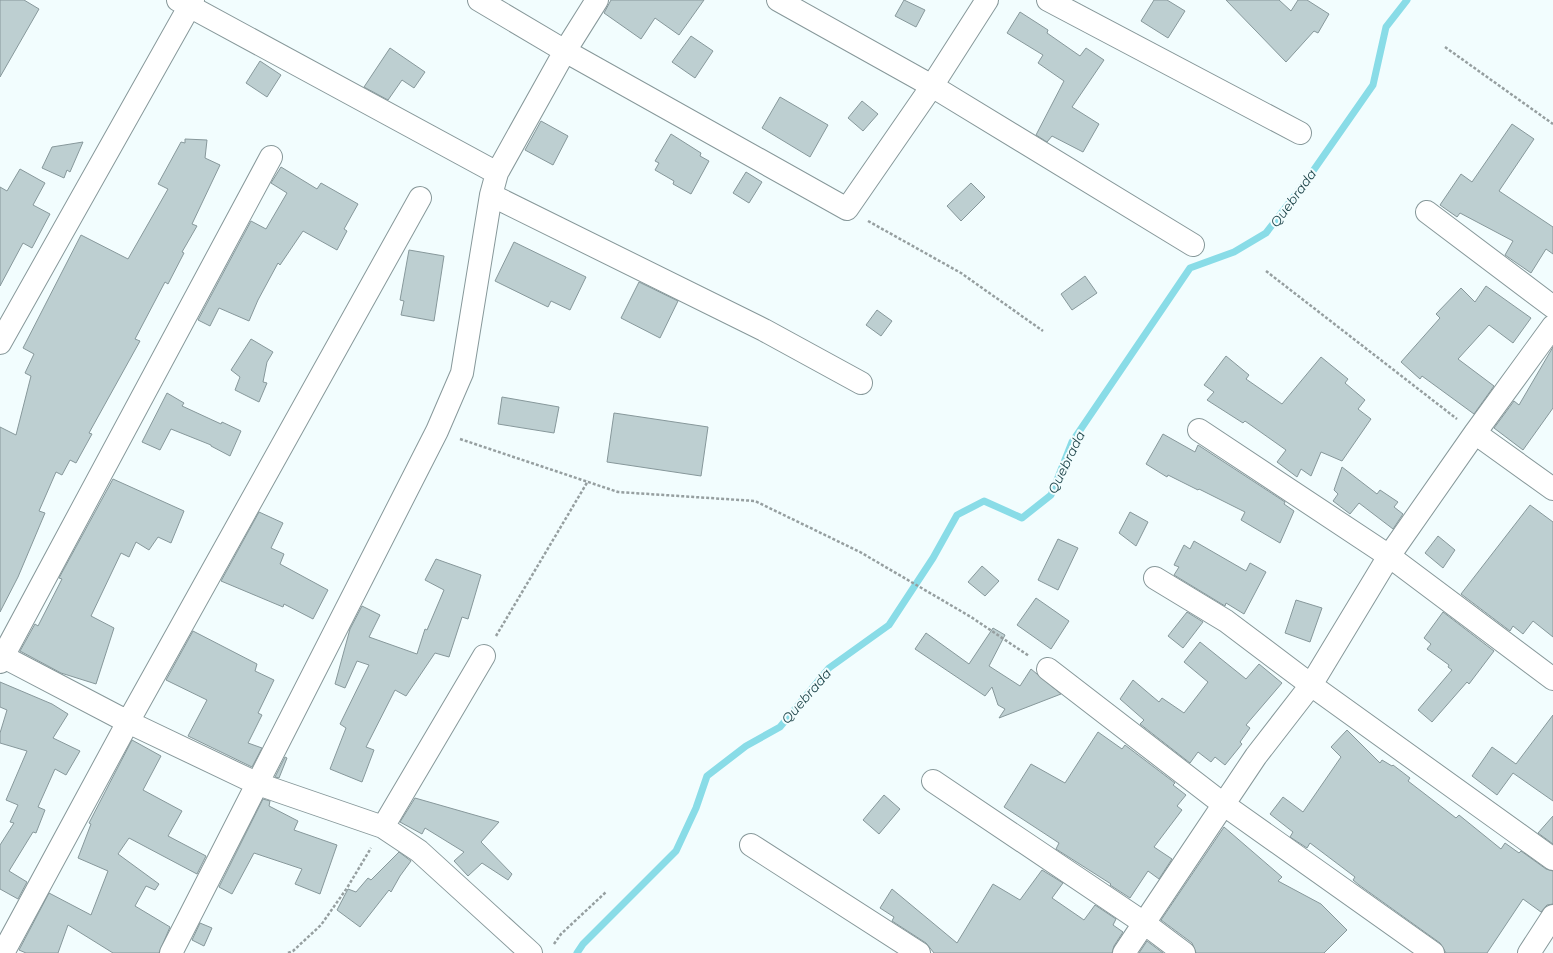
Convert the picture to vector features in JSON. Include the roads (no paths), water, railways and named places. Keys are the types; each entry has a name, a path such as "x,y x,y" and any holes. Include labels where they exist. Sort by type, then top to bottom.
{"street":[{"path":"479,0 565,51 847,209 932,86 987,0"},
{"path":"171,953 437,431 462,373 491,195 497,172 565,51 597,0"},
{"path":"778,0 932,86 1193,244"},
{"path":"1048,0 1300,133"},
{"path":"0,343 187,2 497,172"},
{"path":"271,157 1,658 128,722 258,784 384,828 419,851 532,953"},
{"path":"491,195 764,330 861,383"},
{"path":"3,953 128,722 420,198"},
{"path":"1427,212 1553,307"},
{"path":"1124,953 1256,756 1311,685 1389,556 1475,433 1553,326"},
{"path":"1199,430 1389,556 1553,680"},
{"path":"1475,433 1553,489"},
{"path":"1154,578 1226,621 1311,685 1553,859"},
{"path":"384,828 484,656"},
{"path":"1048,669 1223,804 1433,953"},
{"path":"933,780 1144,923 1184,953"},
{"path":"751,845 919,953"},
{"path":"1529,953 1553,916"}],"waterway":[{"name":"Quebrada","path":"577,953 583,944 676,851 696,808 707,776 746,746 780,727 829,668 889,625 933,558 957,515 984,501 1022,518 1051,495 1072,442 1190,268 1234,252 1266,233 1306,181 1373,85 1386,27 1407,0"}]}
